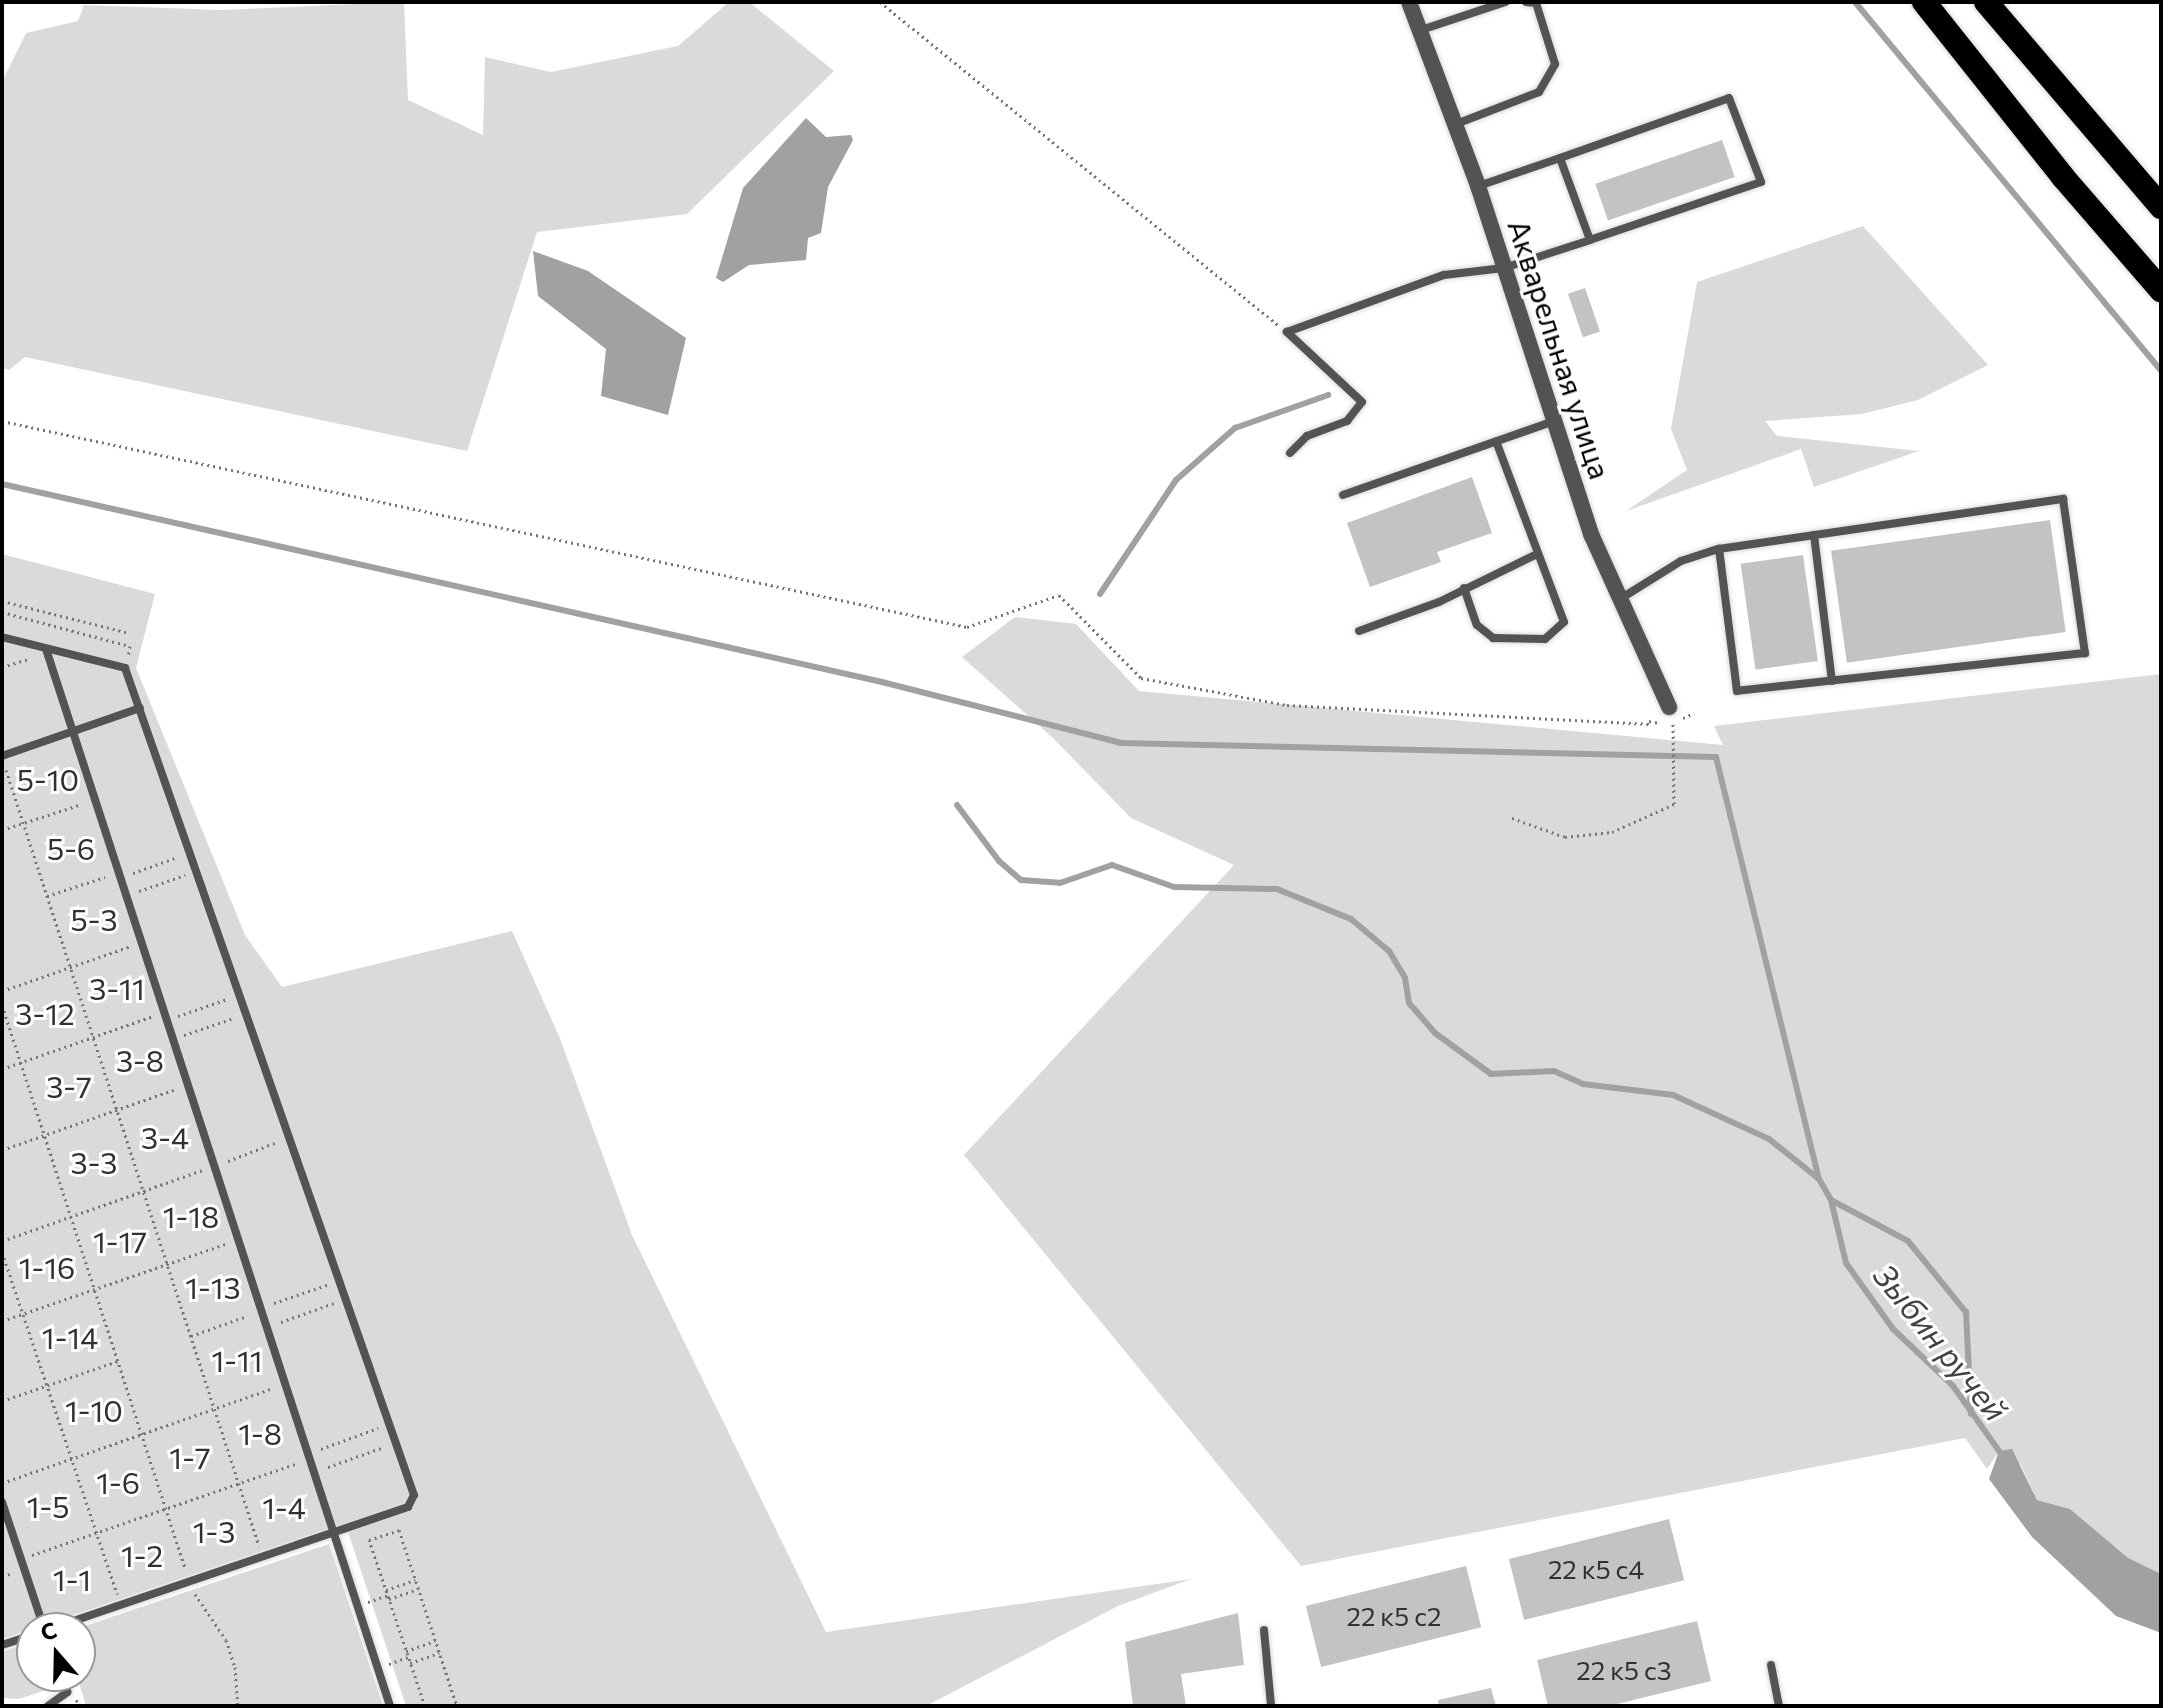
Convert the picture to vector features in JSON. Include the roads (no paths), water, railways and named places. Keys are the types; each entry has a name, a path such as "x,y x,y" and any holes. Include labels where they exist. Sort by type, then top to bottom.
{"highway":[{"path":"1924,2 2063,177 2161,290"},
{"path":"1986,2 2161,207"}],"street":[{"name":"Акварельная улица","path":"1409,2 1478,186 1552,422 1619,600 1669,707"}],"lane":[{"path":"1421,30 1505,2"},
{"path":"1456,124 1539,92 1555,64 1536,3 1526,2"},
{"path":"1290,453 1307,436 1347,421 1362,402 1287,332 1444,275 1504,268 1761,182 1729,98 1478,186"},
{"path":"1560,158 1590,240"},
{"path":"1343,495 1552,422"},
{"path":"1464,588 1477,625 1493,638 1545,639 1564,622 1496,441"},
{"path":"1619,600 1681,561 1719,549 2063,499 2085,653 1737,691 1719,549"},
{"path":"1814,535 1832,681"},
{"path":"1359,631 1537,554"},
{"path":"2,637 125,668 414,1495 408,1507 96,1614"},
{"path":"46,649 390,1706"},
{"path":"2,757 140,708"},
{"path":"2,1502 39,1612"},
{"path":"1264,1630 1271,1706"},
{"path":"1771,1665 1779,1706"},
{"path":"48,1706 67,1692"}],"waterway":[{"path":"1855,2 2161,371"},
{"path":"1100,594 1176,480 1235,428 1328,395"},
{"path":"2,484 882,682 1121,743 1716,757 1819,1179"},
{"name":"Зыбин ручей","path":"957,805 999,861 1021,880 1060,883 1112,865 1174,887 1277,889 1351,919 1389,951 1405,978 1409,1003 1435,1033 1491,1074 1554,1071 1583,1084 1673,1095 1769,1139 1819,1179 1831,1200 1846,1263 1893,1329 1953,1386 2004,1458"},
{"path":"1831,1200 1908,1241 1966,1312 1971,1414"}],"park label":[{"name":"5-10","path":"48,779"},
{"name":"5-6","path":"71,848"},
{"name":"5-3","path":"94,919"},
{"name":"3-11","path":"117,988"},
{"name":"3-12","path":"45,1013"},
{"name":"3-8","path":"140,1060"},
{"name":"3-7","path":"69,1086"},
{"name":"3-4","path":"165,1137"},
{"name":"3-3","path":"94,1162"},
{"name":"1-18","path":"191,1216"},
{"name":"1-17","path":"120,1241"},
{"name":"1-16","path":"47,1267"},
{"name":"1-13","path":"213,1287"},
{"name":"1-14","path":"70,1337"},
{"name":"1-11","path":"237,1360"},
{"name":"1-10","path":"94,1410"},
{"name":"1-8","path":"260,1433"},
{"name":"1-7","path":"190,1457"},
{"name":"1-6","path":"118,1482"},
{"name":"1-5","path":"48,1506"},
{"name":"1-4","path":"284,1507"},
{"name":"1-3","path":"214,1531"},
{"name":"1-2","path":"142,1555"},
{"name":"1-1","path":"72,1579"}]}
